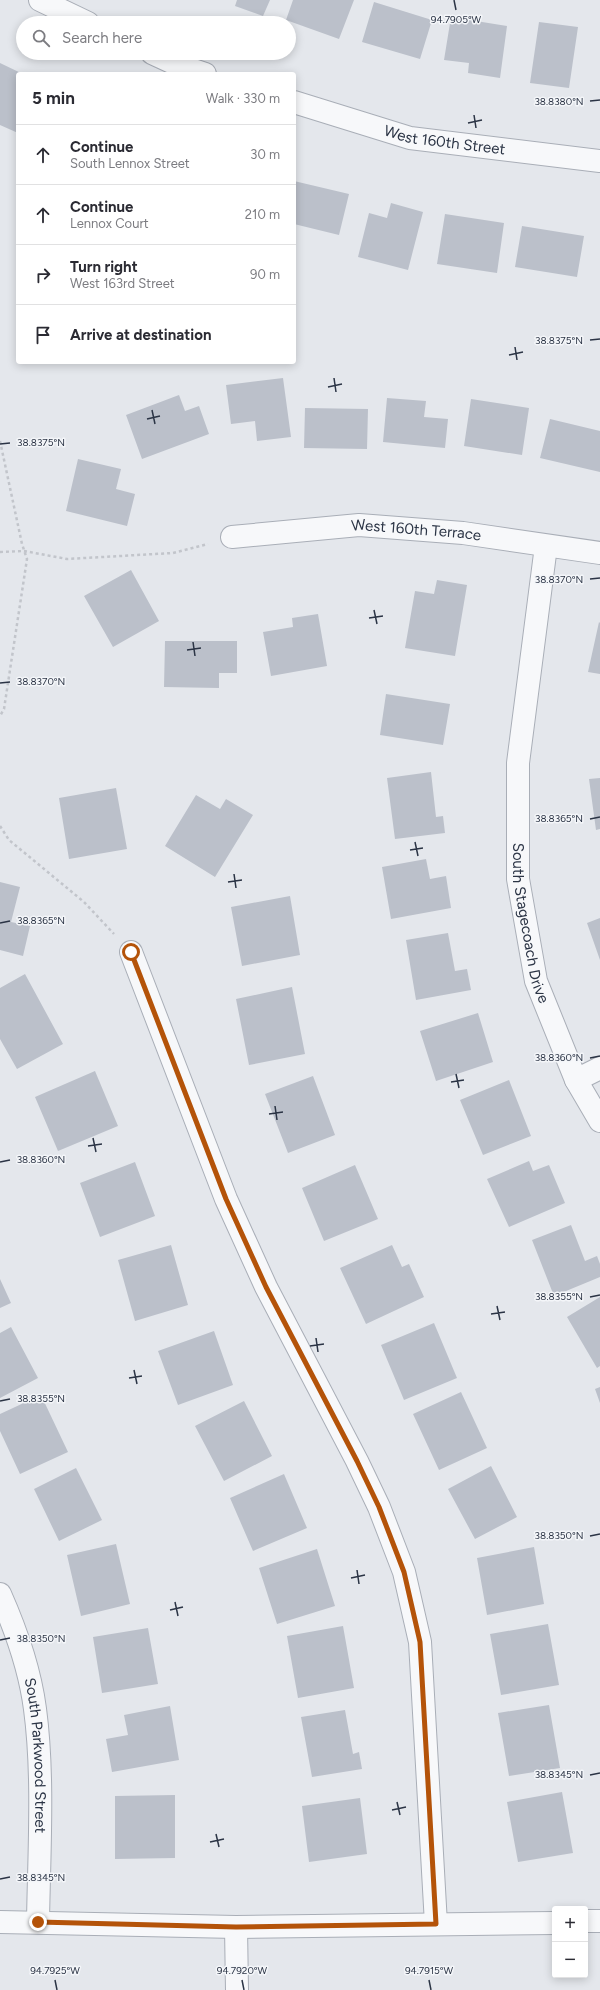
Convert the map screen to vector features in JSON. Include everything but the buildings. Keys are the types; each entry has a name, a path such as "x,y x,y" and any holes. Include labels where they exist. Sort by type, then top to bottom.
{"street":[{"path":"40,0 73,16"},
{"path":"167,60 200,72"},
{"name":"West 160th Street","path":"296,103 410,138 600,161"},
{"name":"West 160th Terrace","path":"232,537 359,525 463,533 600,553"},
{"name":"South Stagecoach Drive","path":"546,546 518,763 518,878 536,982 576,1080 600,1121"},
{"path":"131,952 226,1199 266,1287 357,1461 379,1507 404,1572 420,1642 436,1924"},
{"path":"576,1080 600,1068"},
{"name":"South Parkwood Street","path":"0,1594 24,1657 35,1709 39,1774 38,1922"},
{"path":"588,1921 600,1921"},
{"path":"0,1922 236,1927 552,1923"},
{"path":"236,1927 237,1990"}],"path":[{"path":"0,441 24,552 27,559 4,709 0,716"},
{"path":"0,552 24,552 67,559 173,554 232,537"},
{"path":"0,826 9,840 84,902 131,952"}],"route":[{"path":"38,1922 236,1927 436,1924 420,1642 404,1572 379,1507 357,1461 266,1287 226,1199 131,952"}]}
